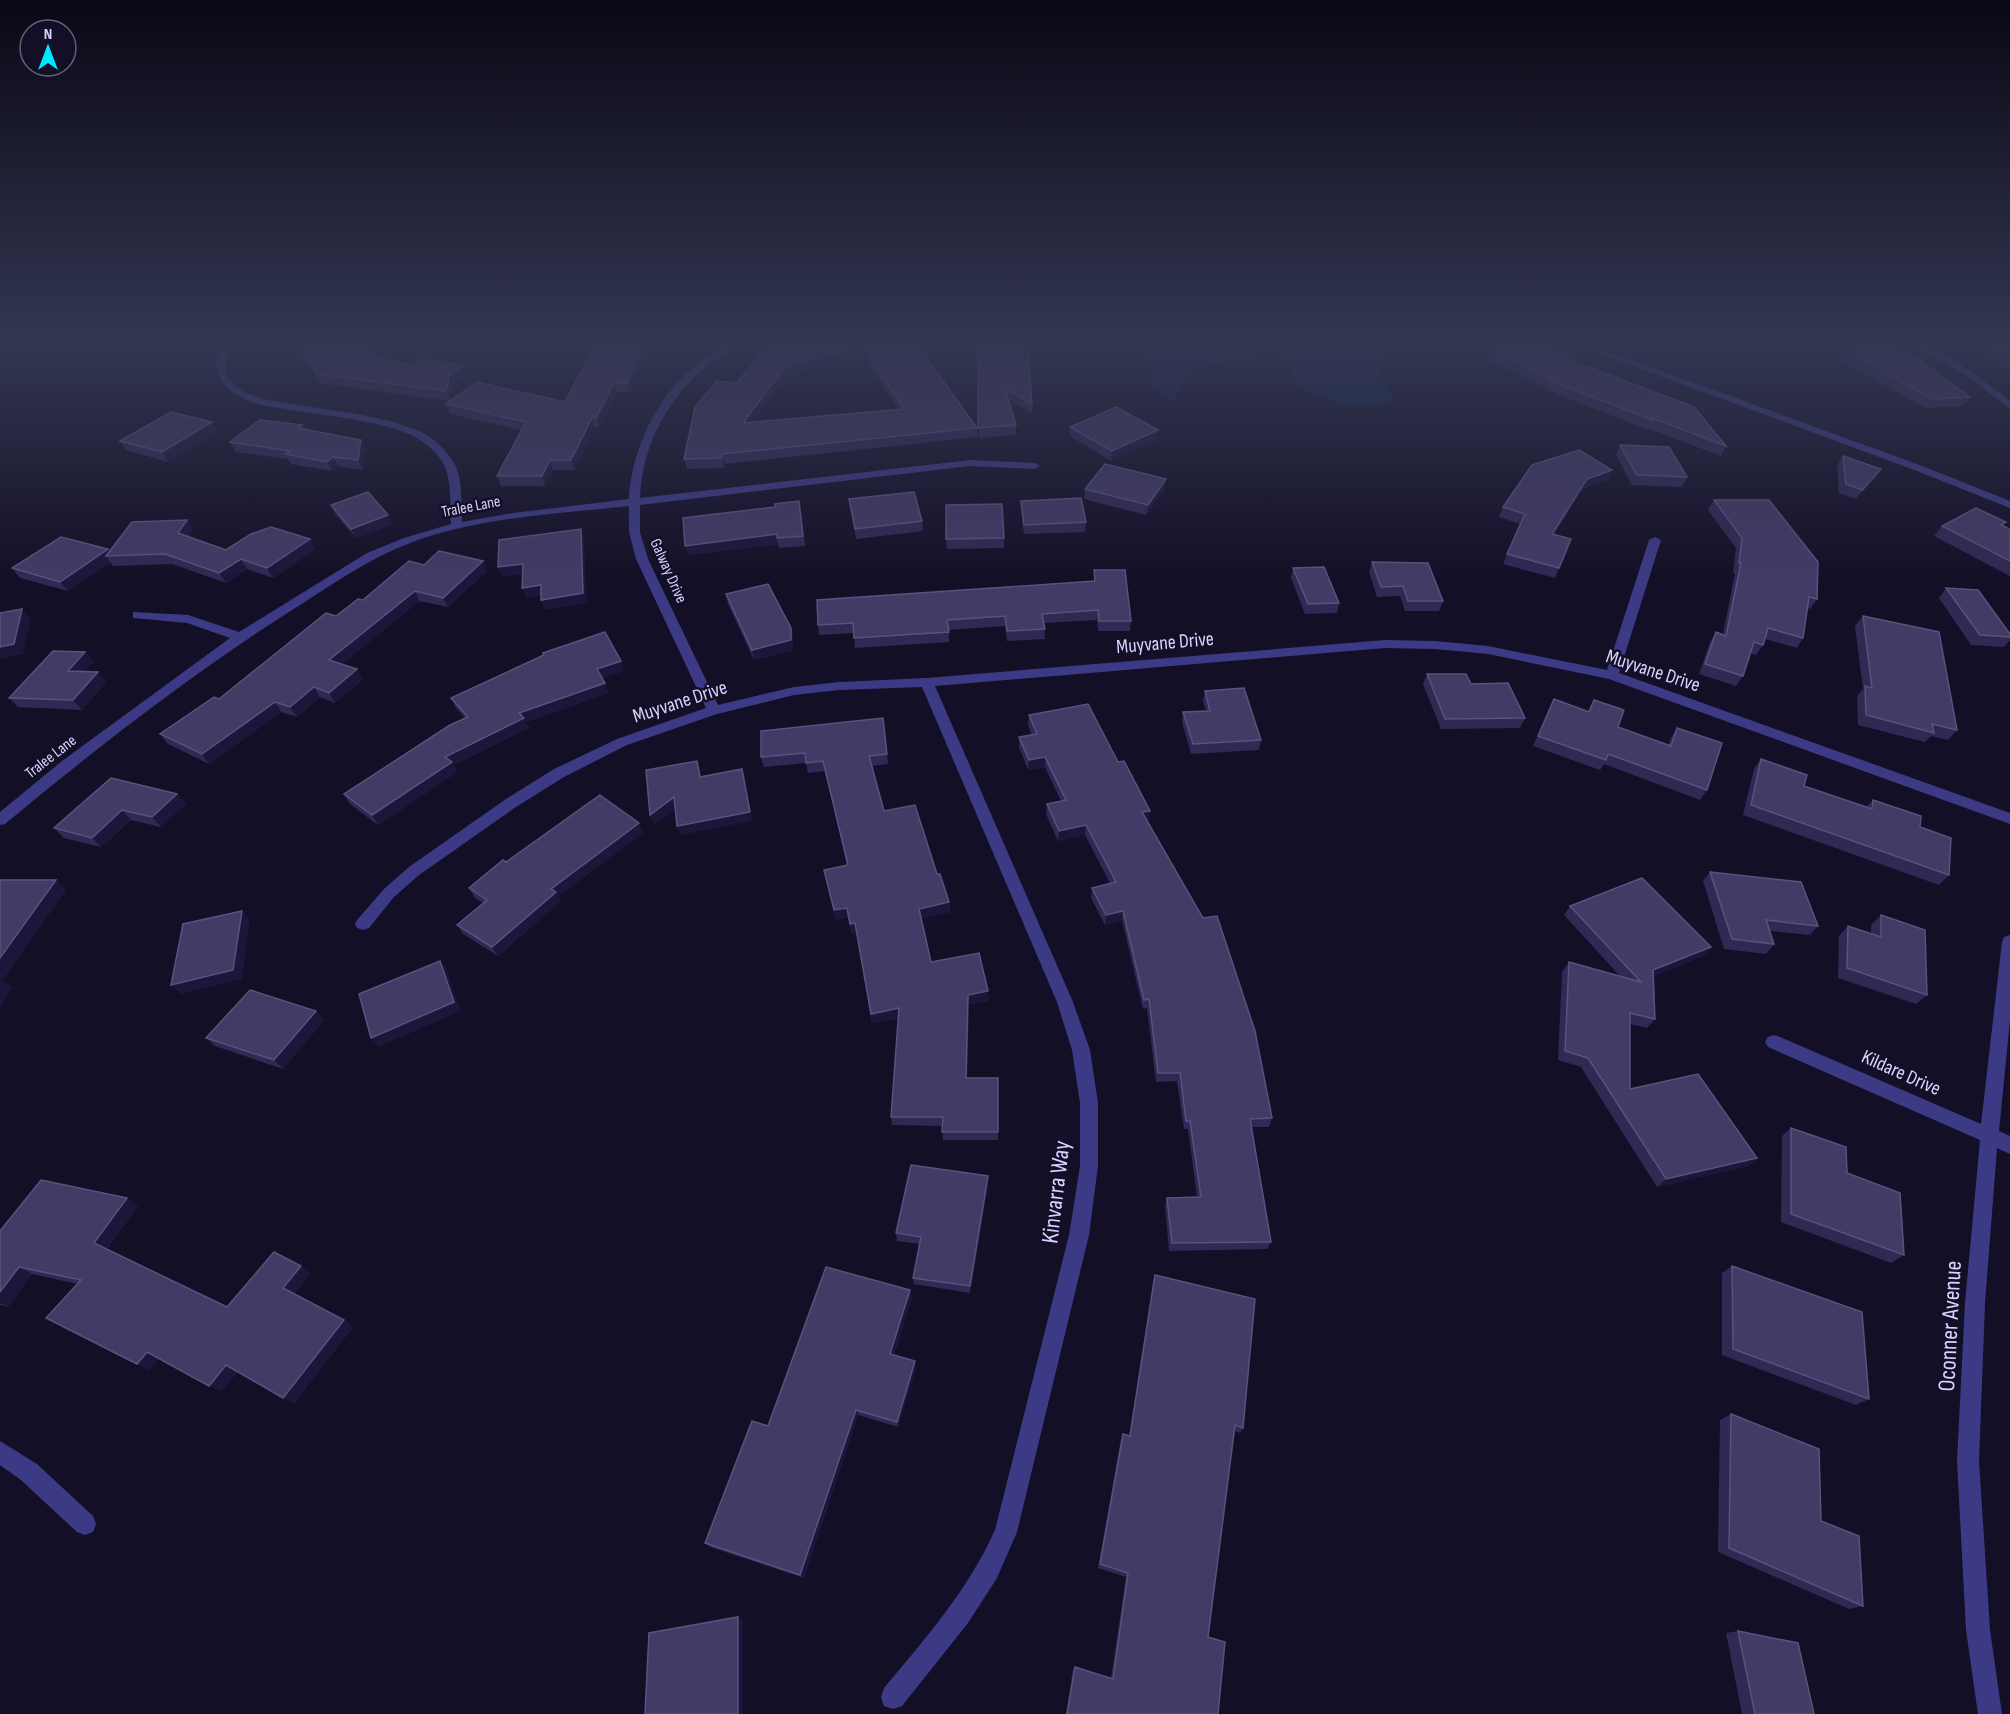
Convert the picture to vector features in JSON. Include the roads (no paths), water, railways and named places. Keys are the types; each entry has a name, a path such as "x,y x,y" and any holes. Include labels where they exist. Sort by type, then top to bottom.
{"street":[{"path":"358,419 392,425 418,434 444,455 454,482 457,526"},
{"name":"Galway Drive","path":"656,419 646,436 637,471 634,501 635,535 644,562 714,710"},
{"path":"1784,419 1921,469 2010,505"},
{"name":"Tralee Lane","path":"0,820 67,765 240,638 371,555 408,540 457,526 634,501 970,463 1035,466"},
{"path":"1612,675 1655,540"},
{"path":"137,615 188,619 240,638"},
{"name":"Muyvane Drive","path":"363,924 389,893 414,871 511,803 559,773 622,742 714,710 794,691 838,686 927,682 1385,644 1435,645 1488,650 1612,675 2010,819"},
{"name":"Kinvarra Way","path":"893,1697 960,1615 989,1570 1006,1532 1079,1235 1089,1166 1089,1103 1080,1050 1065,1002 927,682"},
{"name":"Oconner Avenue","path":"1990,1714 1978,1629 1968,1461 1975,1303 1989,1137 2010,942"},
{"name":"Kildare Drive","path":"1774,1042 2010,1145"},
{"path":"0,1452 29,1472 85,1524"}]}
